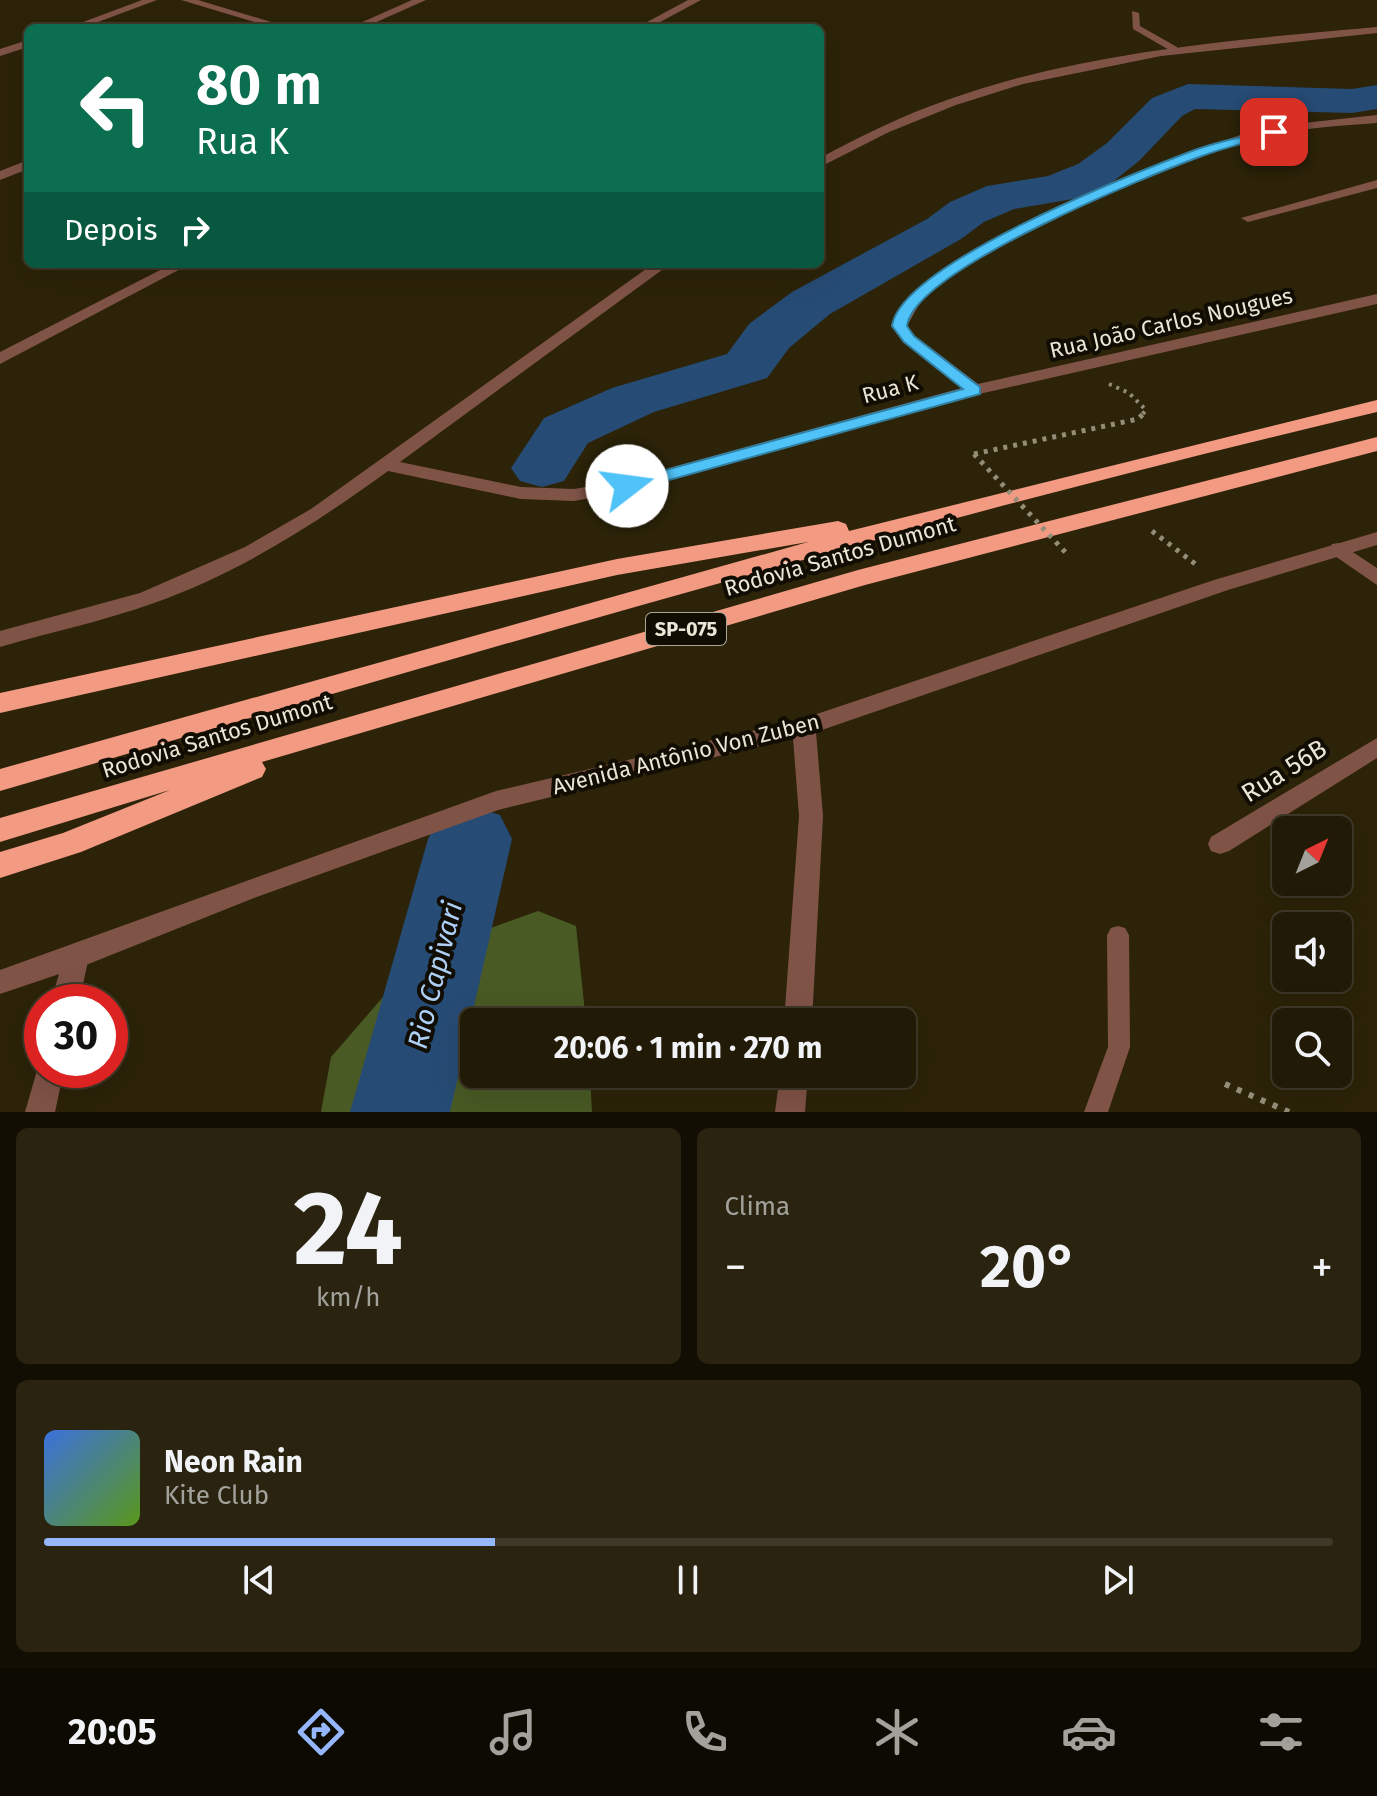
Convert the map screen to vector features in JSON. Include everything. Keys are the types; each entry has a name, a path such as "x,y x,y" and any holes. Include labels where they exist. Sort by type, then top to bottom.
{"highway":[{"name":"Rodovia Santos Dumont","path":"0,780 966,506 1168,453 1377,406"},
{"name":"Rodovia Santos Dumont","path":"0,830 398,711 1004,539 1377,444"},
{"path":"0,703 617,567 966,506"},
{"path":"0,865 70,843 398,711"}],"street":[{"path":"83,24 152,0"},
{"path":"186,0 272,24"},
{"path":"364,24 421,0"},
{"path":"649,24 696,0"},
{"path":"824,161 897,123 965,96 1077,66 1174,49 1377,30"},
{"path":"0,53 24,44"},
{"name":"Rua K","path":"975,390 909,339 899,326 901,314 916,296 1000,238 1198,153 1248,137 1375,121"},
{"path":"0,176 24,166"},
{"path":"1248,218 1377,184"},
{"path":"0,359 175,268"},
{"path":"0,639 147,598 252,552 318,513 657,268"},
{"name":"Rua João Carlos Nougues","path":"975,390 1377,299"},
{"name":"Rua K","path":"385,465 521,493 574,495 627,486 975,390"},
{"name":"Avenida Antônio Von Zuben","path":"0,982 76,957 245,890 496,801 804,727 1221,585 1377,538"},
{"path":"1339,549 1377,578"},
{"path":"799,1008 811,816 804,727"},
{"name":"Rua 56B","path":"1220,844 1377,747"},
{"path":"69,984 76,957"},
{"path":"40,1112 46,1088"},
{"path":"790,1112 793,1088"}],"lane":[{"path":"1135,13 1136,27 1174,49"},
{"path":"1096,1112 1119,1047 1118,935"}],"path":[{"path":"1072,368 1129,393 1146,410 1138,419 974,454 1066,553 1081,549"},
{"path":"1140,535 1155,531 1221,585"},
{"path":"1225,1084 1289,1112"}],"green space":[{"path":"538,911 576,926 585,1008 460,1008 460,1088 591,1088 592,1112 321,1112 331,1057 396,982 466,937"}],"waterway":[{"path":"542,468 565,431 633,400 747,366 769,336 811,303 944,229 967,212 1004,196 1057,189 1094,174 1123,152 1167,107 1188,96 1352,101 1377,97"},
{"name":"Rio Capivari","path":"400,1112 470,839"}],"route":[{"path":"627,486 975,390 909,339 899,326 901,314 916,296 1000,238 1198,153 1274,132"}]}
